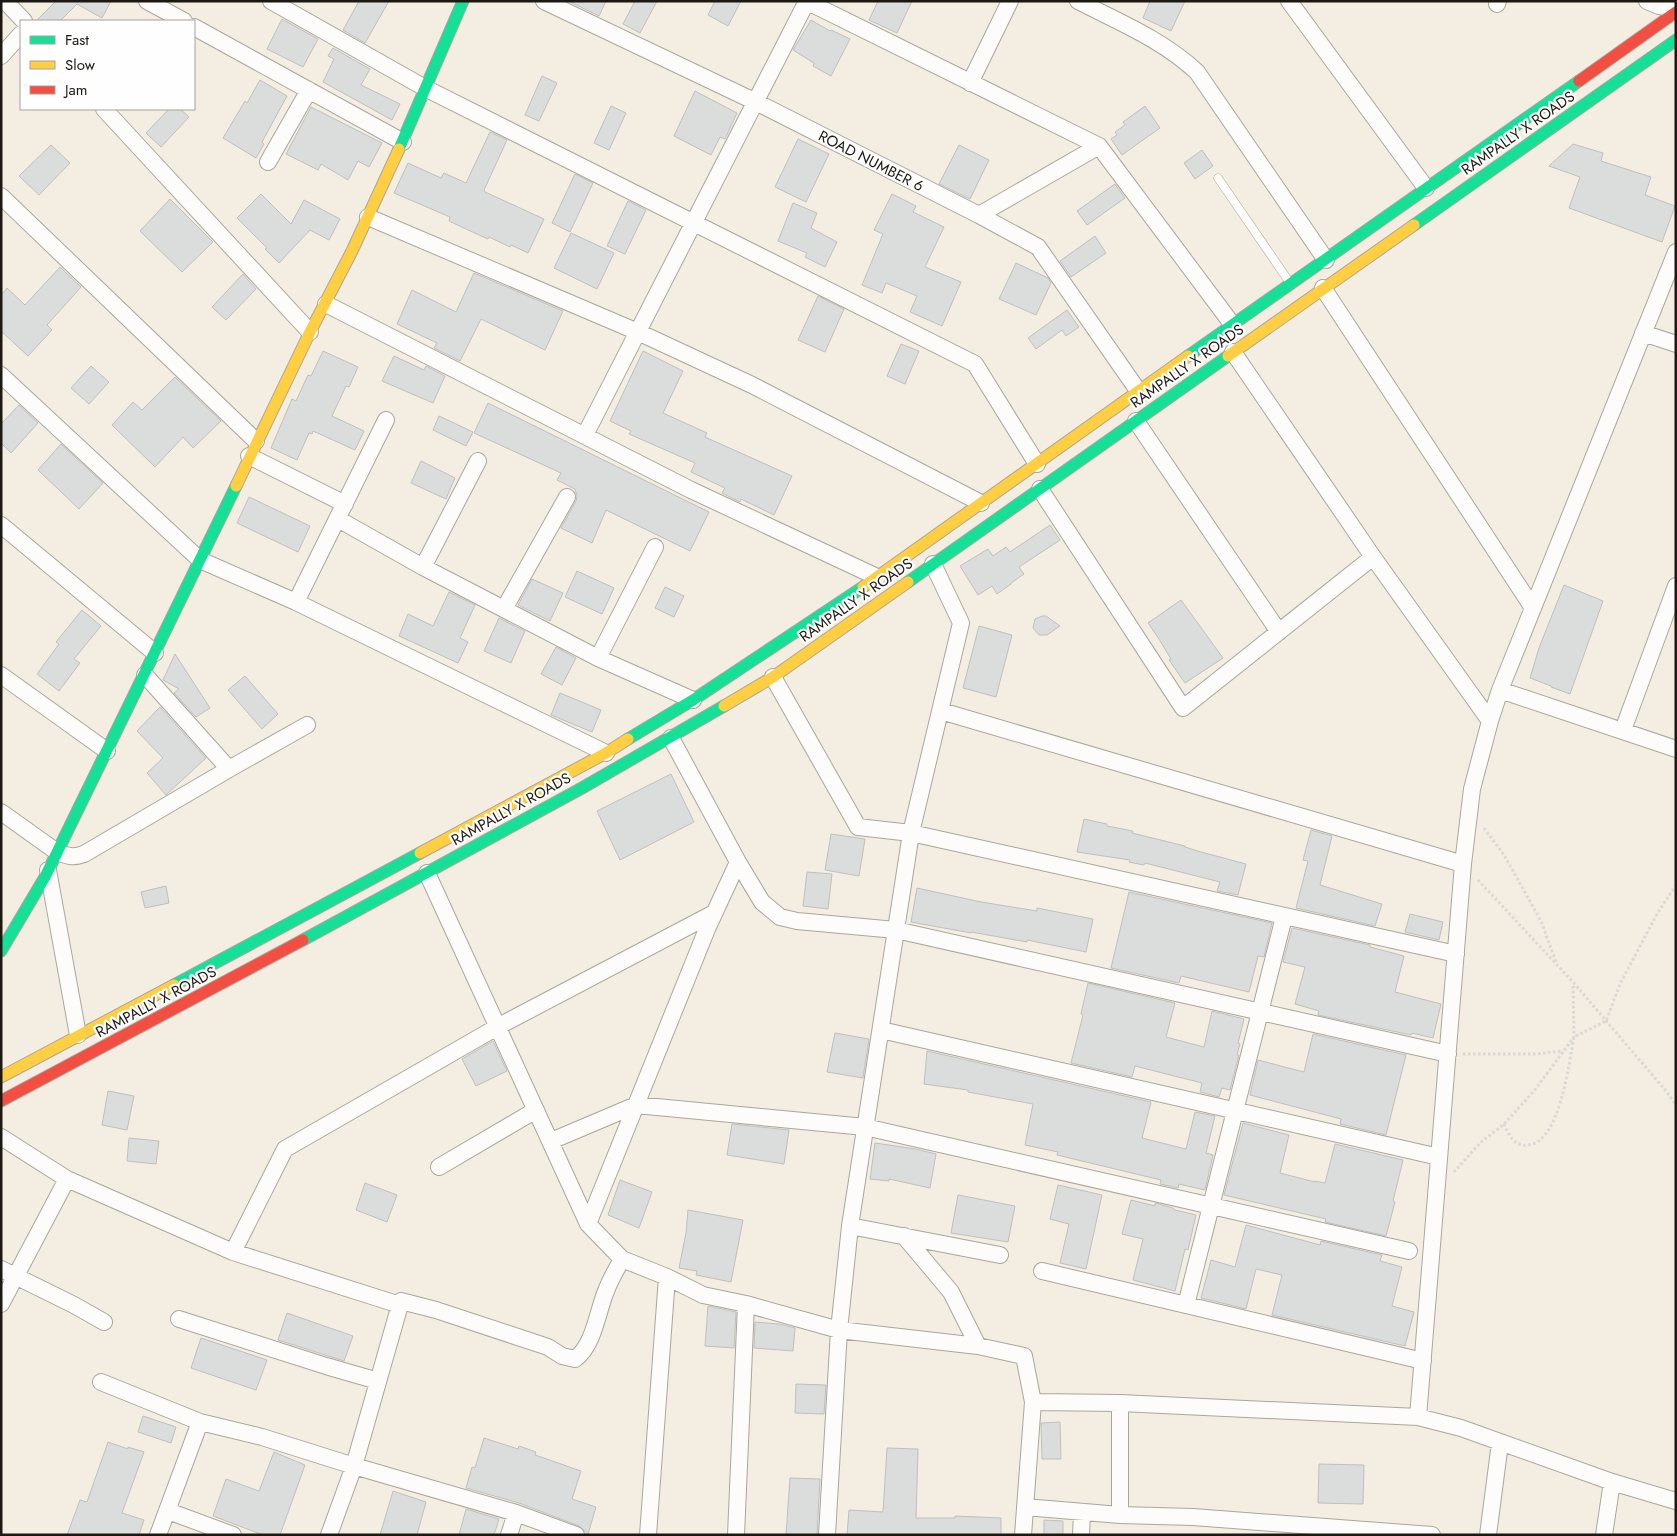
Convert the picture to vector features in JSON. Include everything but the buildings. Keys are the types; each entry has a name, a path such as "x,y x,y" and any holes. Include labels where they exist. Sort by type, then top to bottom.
{"main road":[{"path":"1,952 48,870 145,675 253,448 310,332 326,304 402,142 462,1"},
{"path":"1,1077 606,753 694,700 877,577 1038,464 1676,9"},
{"name":"RAMPALLY X ROADS","path":"1,1101 427,873 671,738 773,677 1676,40"}],"street":[{"path":"5,1 23,20"},
{"path":"148,1 182,20"},
{"path":"271,1 425,88 975,364 1038,464"},
{"name":"ROAD NUMBER 6","path":"544,1 756,102 1038,247 1139,392"},
{"path":"586,435 806,1 1099,146 1232,324"},
{"path":"970,83 1010,1"},
{"path":"1078,1 1155,40 1197,72 1326,260"},
{"path":"1289,1 1426,188"},
{"path":"1647,1 1659,6 1676,9"},
{"path":"195,28 402,142"},
{"path":"1,56 20,35"},
{"path":"268,162 309,90"},
{"path":"105,110 310,332"},
{"path":"979,215 1099,146"},
{"path":"1,196 253,448 345,504"},
{"path":"368,217 638,332 752,385 981,504"},
{"path":"1418,1417 1463,864 1472,789 1500,690 1676,252"},
{"path":"1323,288 1533,608"},
{"path":"326,304 586,435 690,490 877,577"},
{"path":"1643,333 1676,344"},
{"path":"1233,352 1490,721"},
{"path":"1,375 200,560 296,602 606,753"},
{"path":"296,602 386,420"},
{"path":"1136,421 1279,632"},
{"path":"423,567 478,461"},
{"path":"1040,489 1183,708 1374,557"},
{"path":"504,609 567,497"},
{"path":"338,520 423,567 598,658 694,700"},
{"path":"1,525 154,653"},
{"path":"598,658 656,548"},
{"path":"827,1535 839,1330 850,1226 912,833 961,623 933,564"},
{"path":"1623,730 1676,586"},
{"path":"1,675 107,750"},
{"path":"145,675 229,768"},
{"path":"773,677 858,827 912,833 1456,954"},
{"path":"1500,690 1676,749"},
{"path":"941,711 1463,864"},
{"path":"1,812 57,852 72,857 84,854 229,768 307,725"},
{"path":"671,738 738,862 762,902 780,917 797,921 896,930 1448,1054"},
{"path":"588,1224 714,913 738,862"},
{"path":"48,870 78,1035"},
{"path":"427,873 588,1224 622,1259 667,1277 703,1295 746,1304 839,1330 978,1346 1024,1356 1033,1402 1023,1535"},
{"path":"233,1252 285,1149 498,1026 714,913"},
{"path":"1186,1305 1284,916"},
{"path":"881,1030 1439,1156"},
{"path":"551,1141 636,1105 865,1127 1409,1250"},
{"path":"439,1167 536,1110"},
{"path":"1,1137 67,1179 233,1252 400,1305"},
{"path":"1,1304 67,1179"},
{"path":"850,1226 1000,1255"},
{"path":"904,1236 951,1292 978,1346"},
{"path":"329,1535 354,1466 401,1301 436,1310 548,1347 562,1356 575,1359 583,1353 592,1335 606,1290 622,1259"},
{"path":"1,1269 104,1322"},
{"path":"1042,1272 1423,1361"},
{"path":"648,1535 667,1277"},
{"path":"736,1535 746,1304"},
{"path":"179,1319 378,1381"},
{"path":"100,1382 200,1422 262,1437 516,1513 576,1535"},
{"path":"1033,1402 1120,1403 1418,1417 1460,1428 1612,1482 1676,1501"},
{"path":"1120,1403 1120,1515"},
{"path":"158,1535 200,1422"},
{"path":"1488,1535 1500,1442"},
{"path":"1604,1535 1612,1482"},
{"path":"1025,1507 1120,1515 1193,1517 1432,1535"},
{"path":"168,1511 233,1535"},
{"path":"1081,1535 1082,1512"},
{"path":"509,1535 516,1513"}],"lane":[{"path":"1218,178 1290,283"}],"path":[{"path":"1470,809 1504,855 1536,913 1557,965"},
{"path":"1463,864 1573,982 1676,1105"},
{"path":"1454,1172 1480,1143 1504,1124 1534,1091 1574,1037 1606,1021 1620,984 1657,914 1676,884"},
{"path":"1504,1124 1511,1138 1520,1145 1527,1146 1537,1143 1546,1135 1564,1088 1574,1037 1573,982"},
{"path":"1448,1054 1535,1054 1563,1051"}],"traffic: fast":[{"path":"399,149 463,1"},
{"path":"1414,225 1676,40"},
{"path":"1188,356 1579,81"},
{"path":"908,582 1228,356"},
{"path":"1,951 45,877 236,486"},
{"path":"628,739 693,700 863,587"},
{"path":"303,940 582,788 724,706"},
{"path":"174,985 420,853"}],"traffic: slow":[{"path":"236,486 310,332 352,251 399,149"},
{"path":"1228,356 1414,225"},
{"path":"863,587 1188,356"},
{"path":"724,706 773,677 908,582"},
{"path":"420,853 606,753 628,739"},
{"path":"1,1077 174,985"}],"traffic: jam":[{"path":"1579,81 1676,12"},
{"path":"1,1101 303,940"}]}
